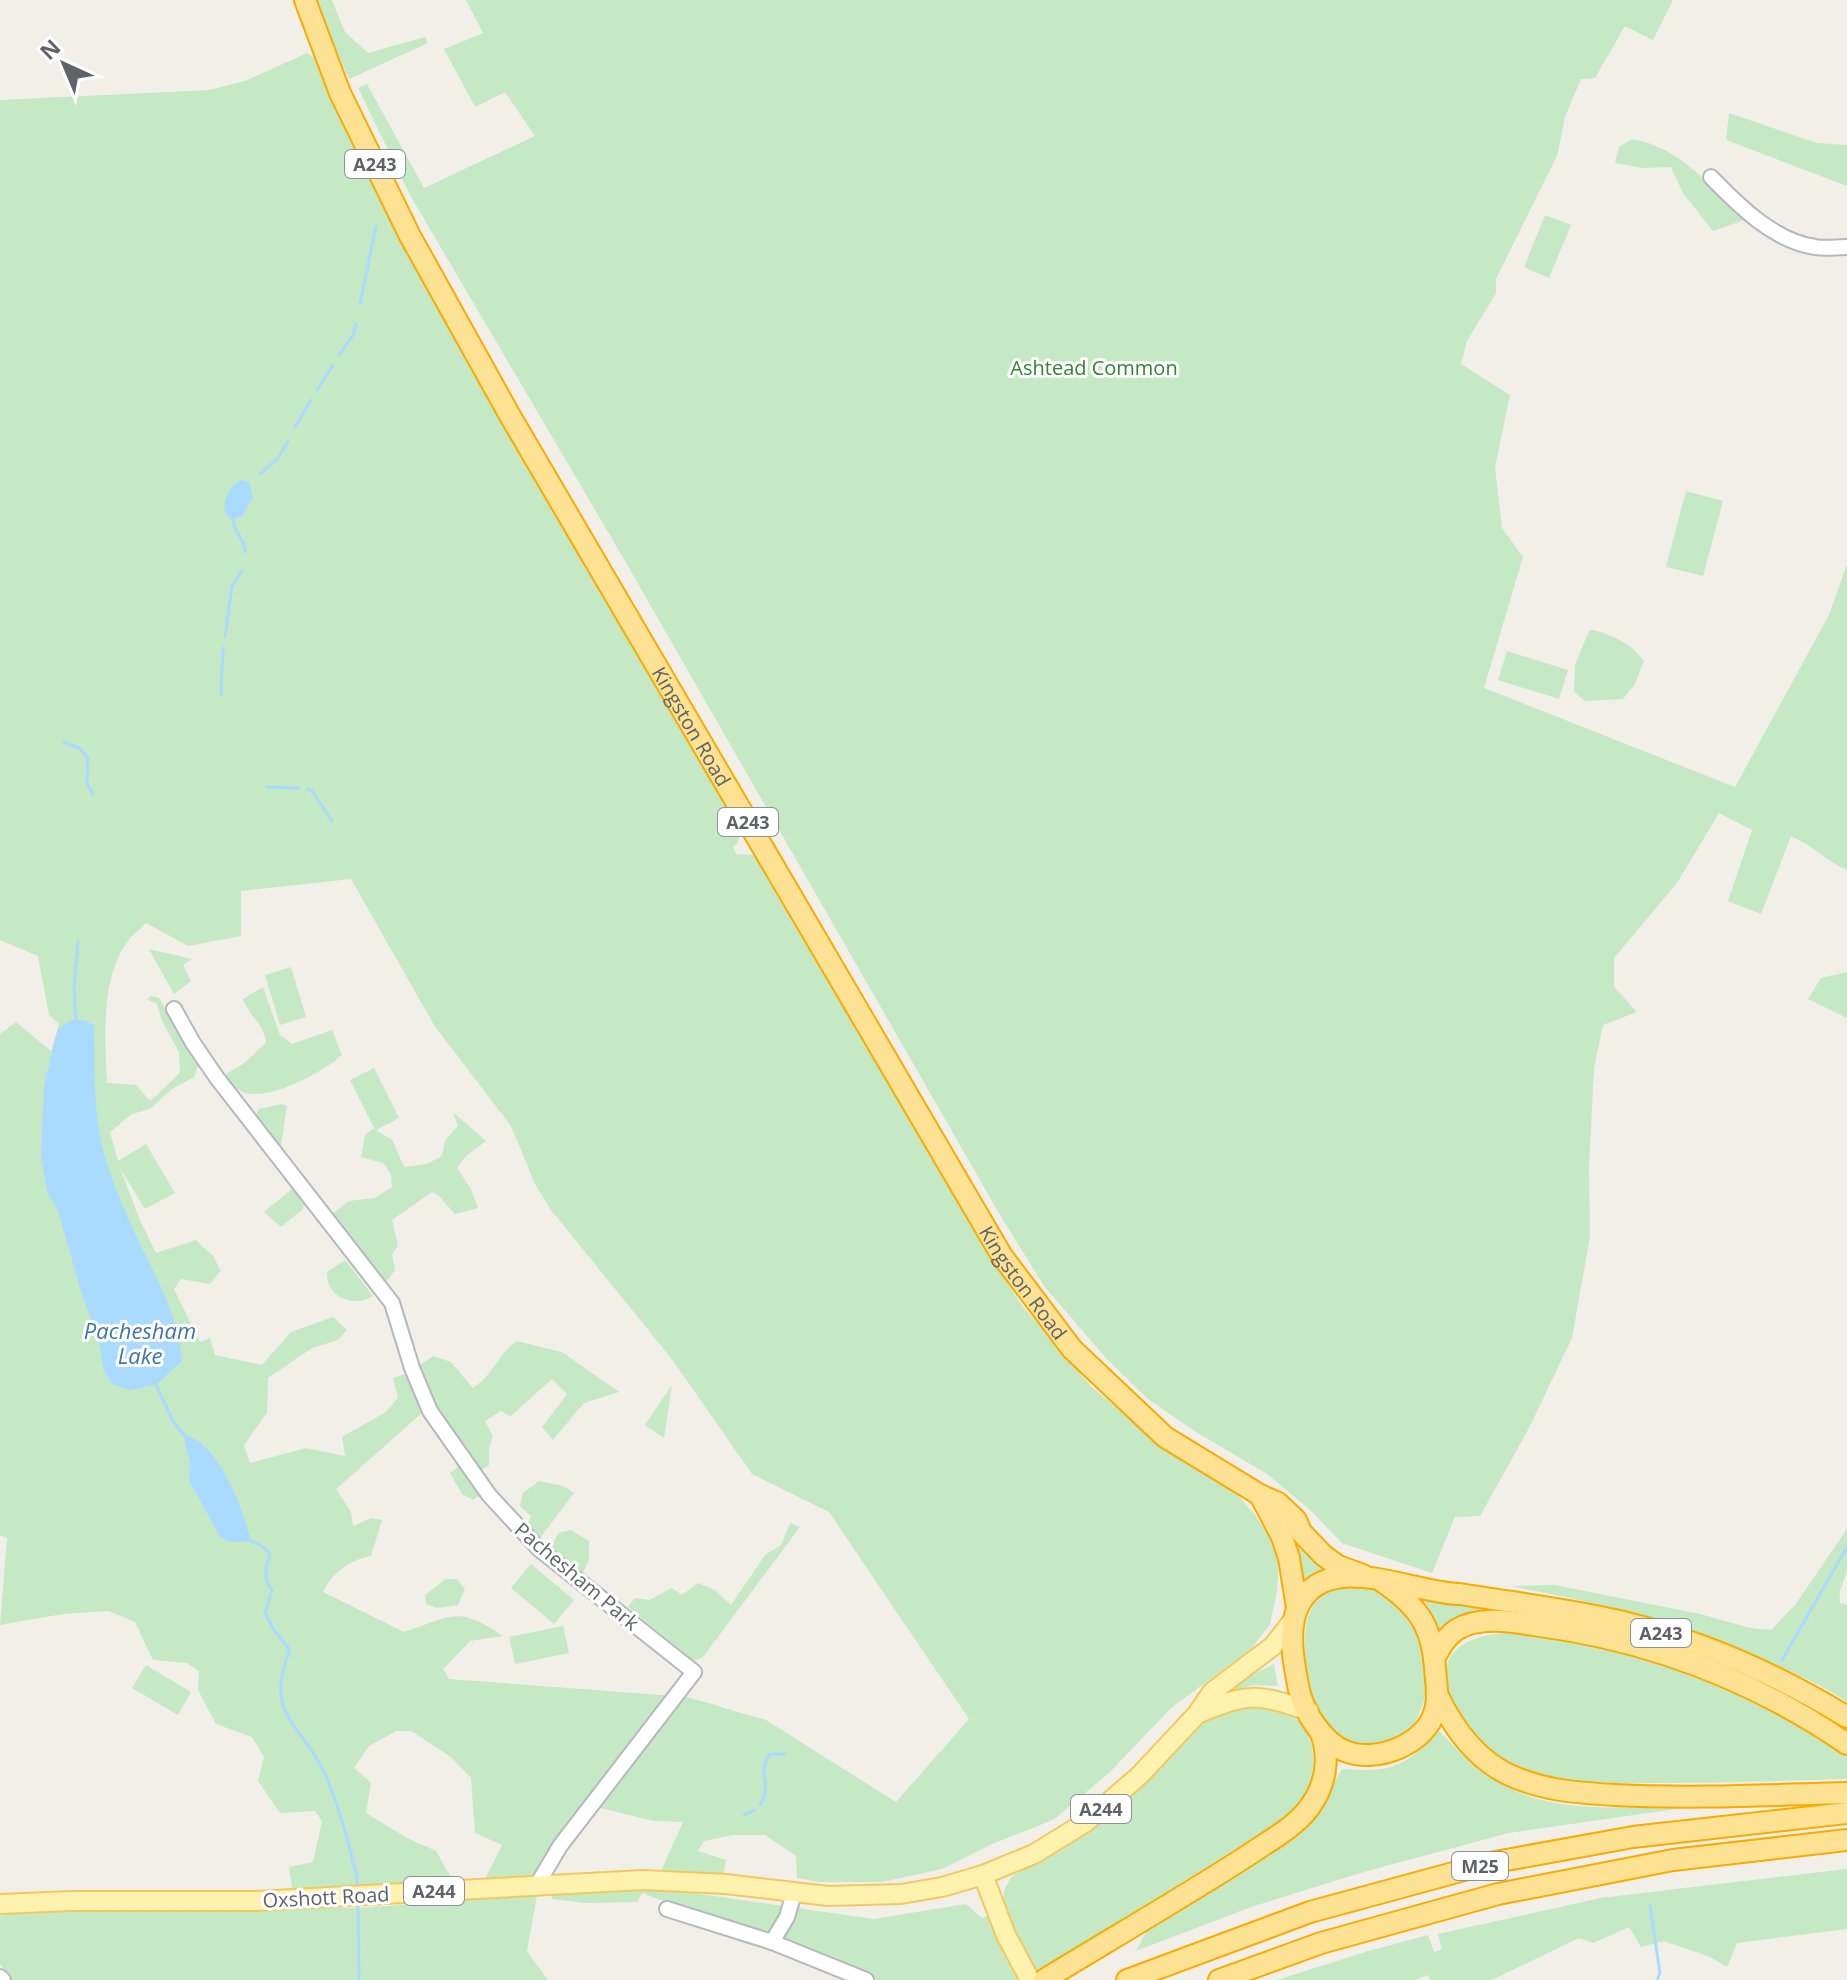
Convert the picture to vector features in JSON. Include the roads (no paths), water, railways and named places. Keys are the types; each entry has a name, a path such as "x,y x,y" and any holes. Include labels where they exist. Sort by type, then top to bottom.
{"highway":[{"name":"Kingston Road","path":"305,0 340,93 410,236 1002,1256 1072,1349 1165,1437 1278,1503 1296,1520 1301,1532 1338,1566 1372,1578"},
{"path":"1044,1980 1285,1830 1309,1808 1326,1772 1327,1751 1301,1696 1295,1672 1295,1614 1289,1558 1282,1537 1260,1495"},
{"path":"1296,1520 1326,1548 1351,1561 1460,1594"},
{"path":"1295,1614 1312,1587 1328,1580 1372,1578 1414,1605 1427,1626 1437,1694 1435,1713 1426,1728 1412,1741 1385,1753 1362,1756 1343,1751 1321,1733"},
{"name":"A243","path":"1372,1578 1444,1594 1460,1594 1621,1621 1743,1662 1847,1717"},
{"name":"A243","path":"1434,1659 1442,1643 1457,1629 1484,1621 1511,1622 1610,1638 1676,1657 1729,1678 1802,1713 1847,1744"},
{"path":"1437,1694 1451,1723 1483,1757 1512,1777 1564,1792 1659,1797 1847,1793"},
{"name":"M25","path":"1127,1980 1310,1912 1490,1863 1633,1837 1847,1813"},
{"name":"M25","path":"1219,1980 1321,1943 1498,1894 1673,1860 1847,1840"}],"main road":[{"name":"Oxshott Road","path":"0,1904 256,1901 671,1880 854,1896 901,1894 942,1887 983,1875 1034,1854 1086,1822 1140,1775 1197,1714 1212,1692 1273,1646 1295,1614"},
{"name":"Oxshott Road","path":"1197,1714 1229,1700 1251,1696 1269,1698 1309,1711"},
{"path":"983,1875 1009,1941 1030,1980"}],"street":[{"path":"1711,177 1754,216 1788,239 1817,248 1847,247"},
{"name":"Pachesham Park","path":"174,1009 217,1078 392,1303 412,1368 430,1411 489,1495 539,1549 694,1672 560,1846 537,1885"},
{"path":"772,1942 787,1917 794,1893"},
{"path":"667,1909 772,1942 866,1980"}],"water":[{"path":"240,480 249,482 253,498 242,516 231,520 224,510 225,501"},
{"name":"Pachesham Lake","path":"71,1020 85,1020 94,1026 96,1103 105,1155 129,1221 174,1319 179,1340 182,1361 156,1385 129,1390 112,1384 103,1368 99,1340 81,1292 58,1210 47,1192 41,1156 44,1084 58,1029"},
{"path":"183,1434 208,1450 228,1478 251,1541 230,1542 220,1537 189,1480 190,1463"}],"waterway":[{"path":"360,304 376,226"},
{"path":"339,355 353,335 356,324"},
{"path":"317,390 333,365"},
{"path":"295,427 311,400"},
{"path":"260,474 278,458 288,441"},
{"path":"233,520 245,552"},
{"path":"225,637 232,586 242,571"},
{"path":"221,694 223,648"},
{"path":"64,742 79,748 88,758 87,784 93,794"},
{"path":"267,787 299,788"},
{"path":"308,789 332,821"},
{"path":"76,1019 74,989 78,941"},
{"path":"156,1385 173,1421 183,1434"},
{"path":"251,1541 270,1554 266,1577 272,1590 265,1613 290,1650 283,1671 282,1703 328,1781 346,1835 357,1887"},
{"path":"1782,1660 1847,1547"},
{"path":"760,1805 765,1792 766,1760 770,1754 785,1754"},
{"path":"744,1815 755,1810"},
{"path":"358,1906 359,1980"},
{"path":"1650,1906 1660,1973 1657,1980"}],"park label":[{"name":"Ashtead Common","path":"1094,367"}]}
